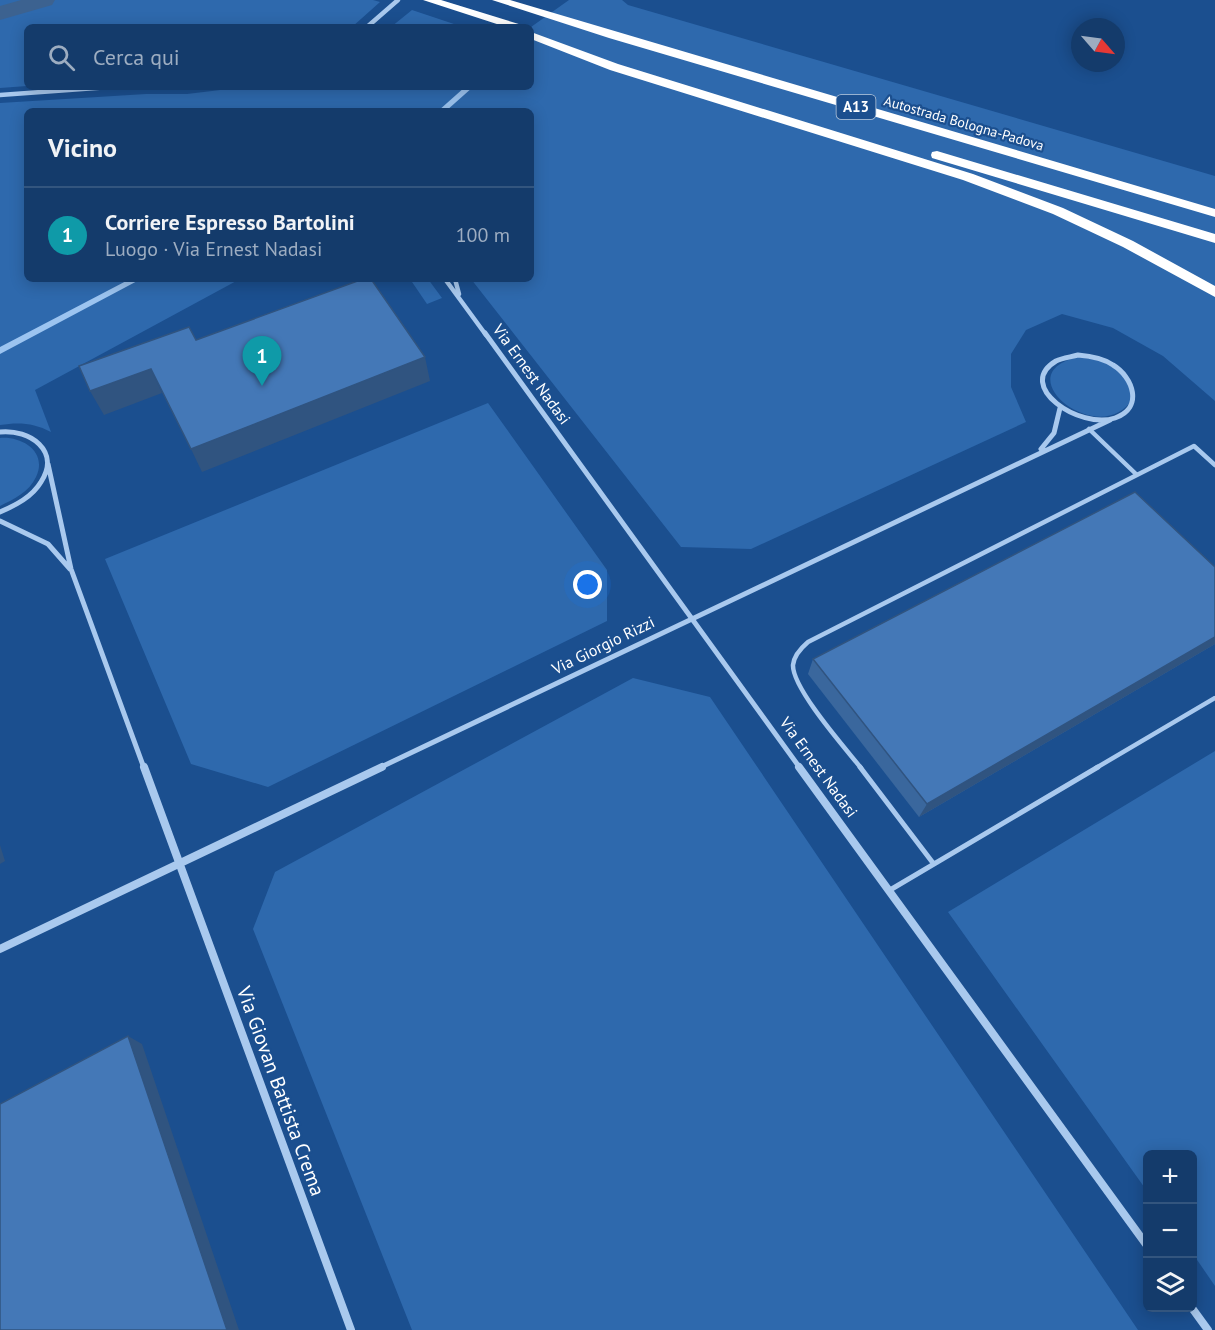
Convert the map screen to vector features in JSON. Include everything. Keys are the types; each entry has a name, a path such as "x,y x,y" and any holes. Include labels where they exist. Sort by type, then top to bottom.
{"highway":[{"path":"429,0 508,24"},
{"name":"Autostrada Bologna-Padova","path":"498,0 1215,213"},
{"path":"483,16 503,24"},
{"name":"A13","path":"534,34 1215,239"},
{"name":"A13","path":"534,34 614,67 968,177 1058,212 1128,244 1215,292"},
{"name":"A13","path":"833,100 1101,169 1215,203"}],"street":[{"path":"371,24 399,0"},
{"path":"0,95 69,90"},
{"name":"Via Ernest Nadasi","path":"447,282 693,617 1143,1239"},
{"name":"Via Ernest Nadasi","path":"455,282 464,306"},
{"name":"Via Giorgio Rizzi","path":"179,863 1039,452 1122,415 1131,408 1135,398 1134,388 1129,378 1119,368 1093,356 1064,357 1053,361 1042,378 1044,389 1060,408"},
{"path":"1039,452 1054,433 1060,408 1084,419 1110,420"},
{"name":"Via Giovan Battista Crema","path":"0,432 23,433 37,440 46,451 71,569 351,1330"},
{"path":"0,512 15,507 32,494 44,479 48,464"},
{"name":"Via Giovan Battista Crema","path":"0,520 48,544 71,569"},
{"path":"0,949 179,863"},
{"path":"1195,1312 1208,1330"}],"lane":[{"path":"1089,429 1137,475"},
{"path":"933,863 798,686 791,668 796,652 808,642 1194,446 1215,465"},
{"path":"890,890 1215,698"}],"shaded area":[{"path":"0,0 373,0 380,2 355,24 24,24 24,86 0,88"},
{"path":"569,0 622,0 628,5 1215,176 1215,401 1163,356 1113,328 1062,314 1026,330 1011,354 1011,387 1026,422 751,549 681,547 473,282 534,282 534,108 24,108 24,282 234,282 35,390 51,432 26,424 0,425 0,103 146,94 187,94 220,90 534,90 534,25"},
{"path":"412,10 454,24 395,24"},
{"path":"412,282 430,282 442,298 427,304"},
{"path":"1079,357 1106,362 1128,378 1133,398 1118,412 1100,417 1082,413 1065,404 1054,391 1050,378 1058,366"},
{"path":"488,403 607,570 607,621 268,787 191,764 105,559"},
{"path":"0,438 17,440 31,447 39,460 39,468 29,487 0,506"},
{"path":"633,678 710,697 1138,1330 412,1330 253,929 275,872"},
{"path":"1215,751 1215,1286 1197,1260 1197,1150 1143,1150 1143,1185 948,912"}],"building":[{"path":"355,282 373,282 425,357 191,449 151,369 90,391 79,366 189,327 196,340"},
{"path":"1135,492 1215,567 1215,637 927,804 813,659"},
{"path":"128,1036 227,1330 0,1330 0,1104"}],"waterway":[{"path":"0,13 44,0"},
{"path":"445,108 466,90"},
{"path":"0,351 131,282"}],"place":[{"name":"Corriere Espresso Bartolini","path":"262,386"}]}
